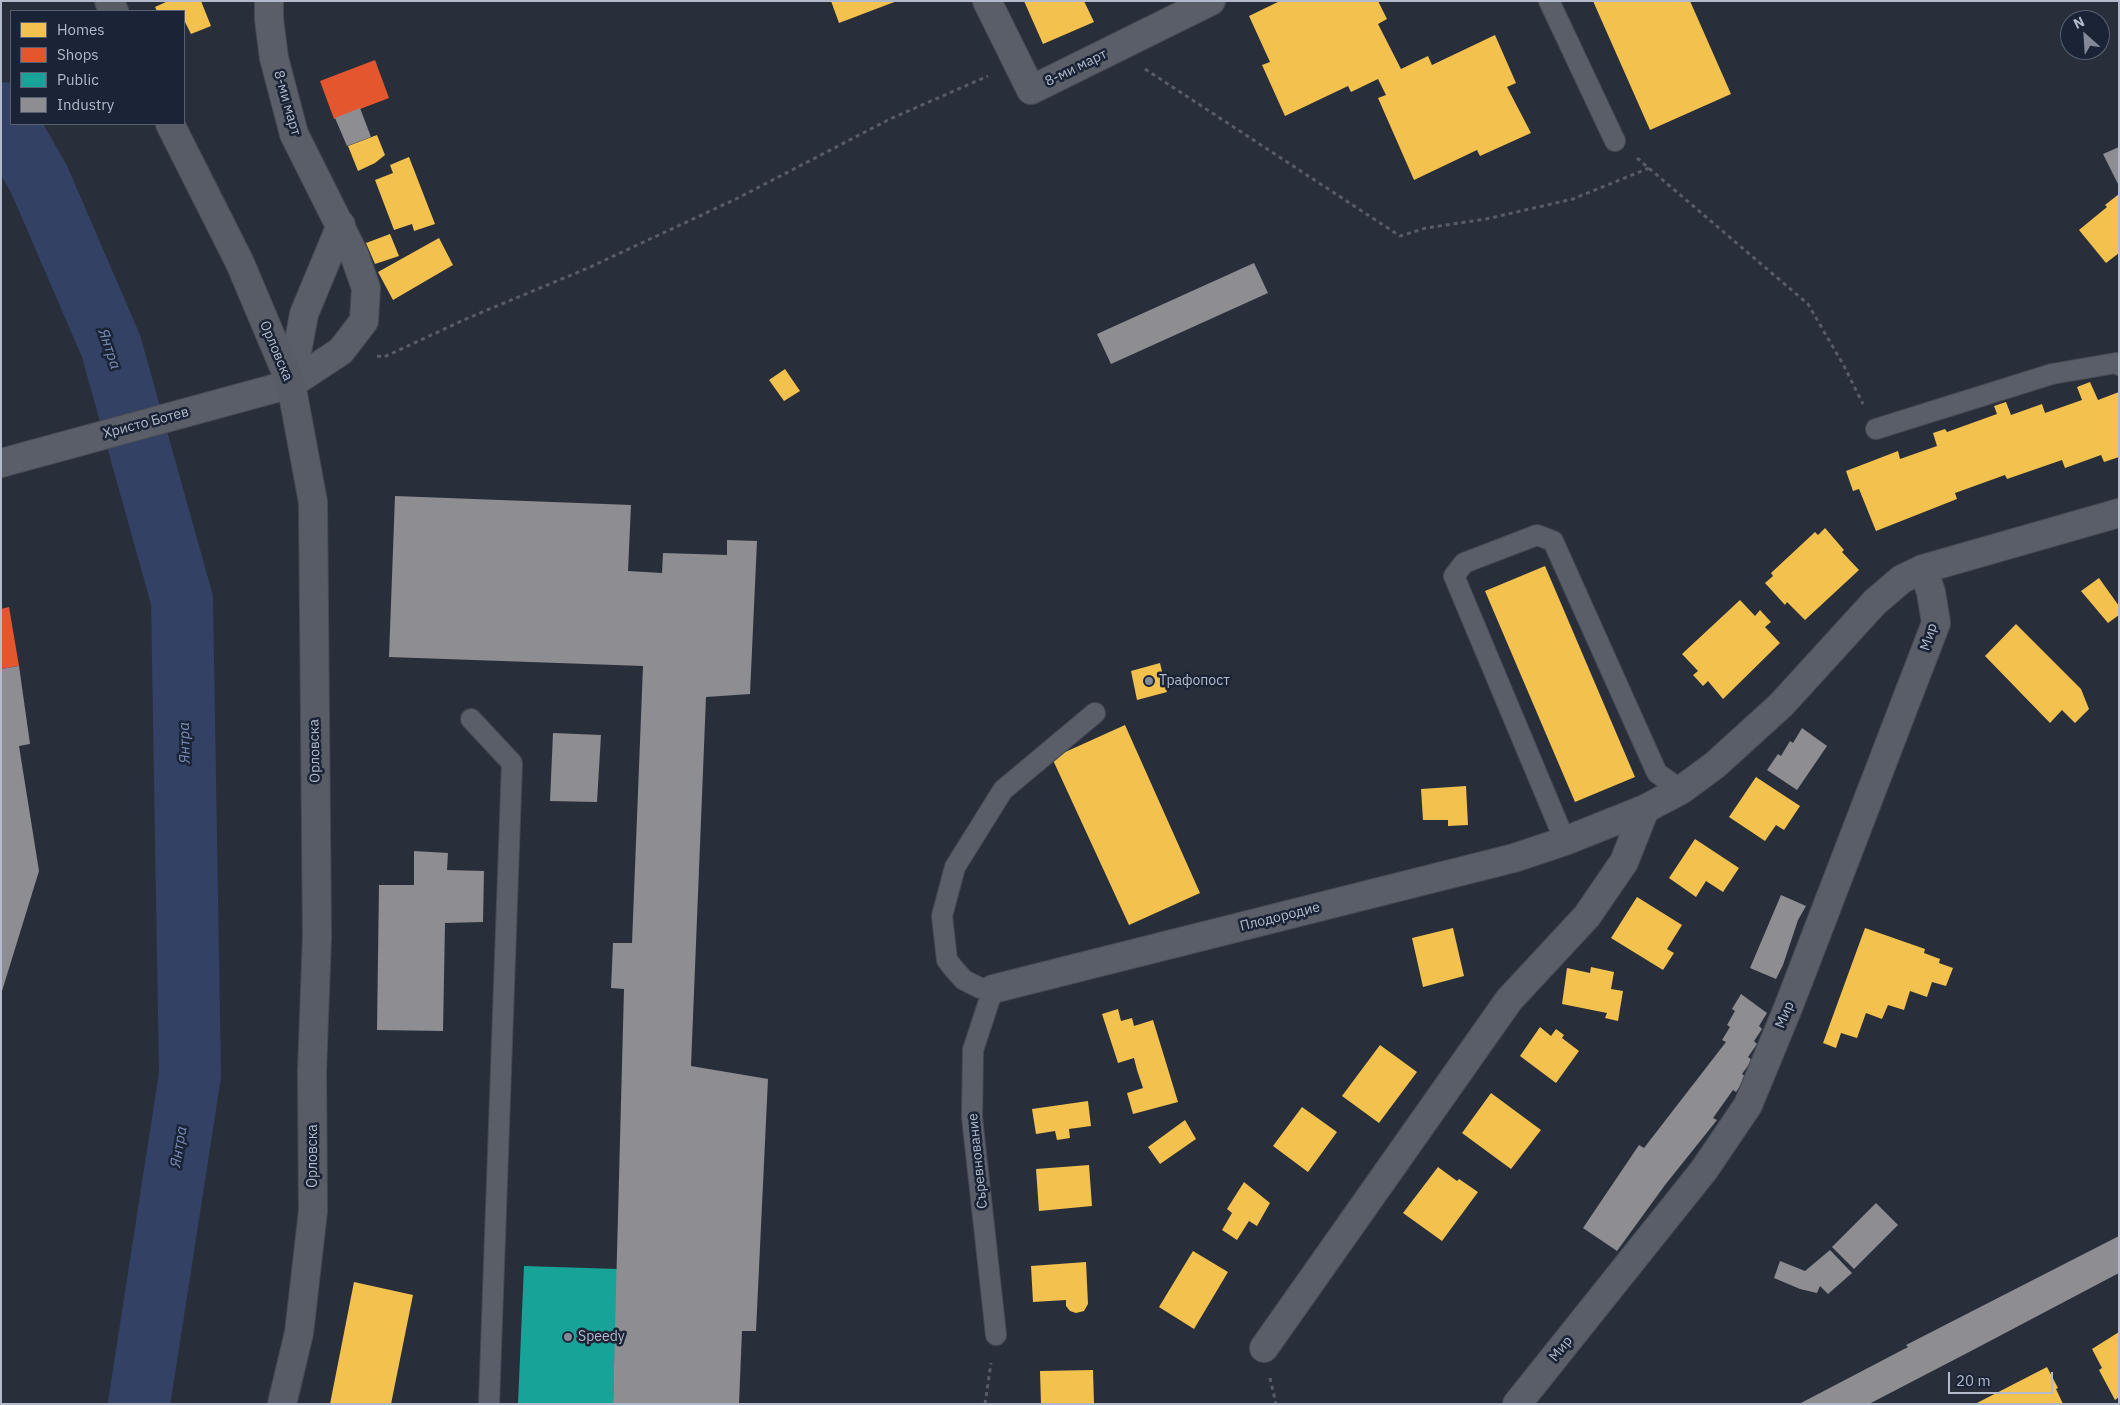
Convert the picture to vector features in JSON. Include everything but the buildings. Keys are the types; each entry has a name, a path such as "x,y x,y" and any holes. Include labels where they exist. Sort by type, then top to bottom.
{"street":[{"name":"8-ми март","path":"269,1 268,19 274,58 294,134 341,225 366,288 364,321 341,351"},
{"name":"8-ми март","path":"987,1 1031,90 1211,1"},
{"name":"Орловска","path":"171,125 240,263 291,384 313,502 317,937 312,1071 313,1210 299,1333 282,1404"},
{"path":"291,384 304,314 341,225"},
{"name":"Христо Ботев","path":"1,463 291,384 341,351"},
{"path":"1565,841 1645,809 1681,790 1715,766 1781,705 1875,602 1902,579 1924,569 2119,513"},
{"name":"Мир","path":"1517,1404 1704,1170 1748,1105 1788,1008 1936,623 1931,592 1924,569"},
{"path":"1264,1348 1509,1000 1586,916 1624,862 1645,809"},
{"name":"Плодородие","path":"993,989 1514,858 1565,841"}],"lane":[{"path":"1549,1 1615,141"},
{"path":"1876,429 2052,374 2116,363 2119,365"},
{"path":"1565,841 1454,576 1464,563 1537,536 1553,541 1657,773 1681,790"},
{"path":"993,989 980,988 964,980 947,960 942,916 955,867 1003,790 1095,713"},
{"path":"470,719 512,763 489,1404"},
{"name":"Съревнование","path":"993,989 972,1050 972,1117 996,1335"}],"path":[{"path":"1114,49 1400,236 1426,228 1486,219 1573,199 1650,168 1801,300 1808,304 1876,429"},
{"path":"341,351 384,357 468,318 588,268 729,202 890,119 1017,63"},
{"path":"985,1404 996,1335"}],"waterway":[{"name":"Янтра","path":"1,113 39,179 111,346 182,600 190,1075 139,1404"}],"place":[{"name":"Трафопост","path":"1149,681"},
{"name":"Speedy","path":"568,1337"}]}
